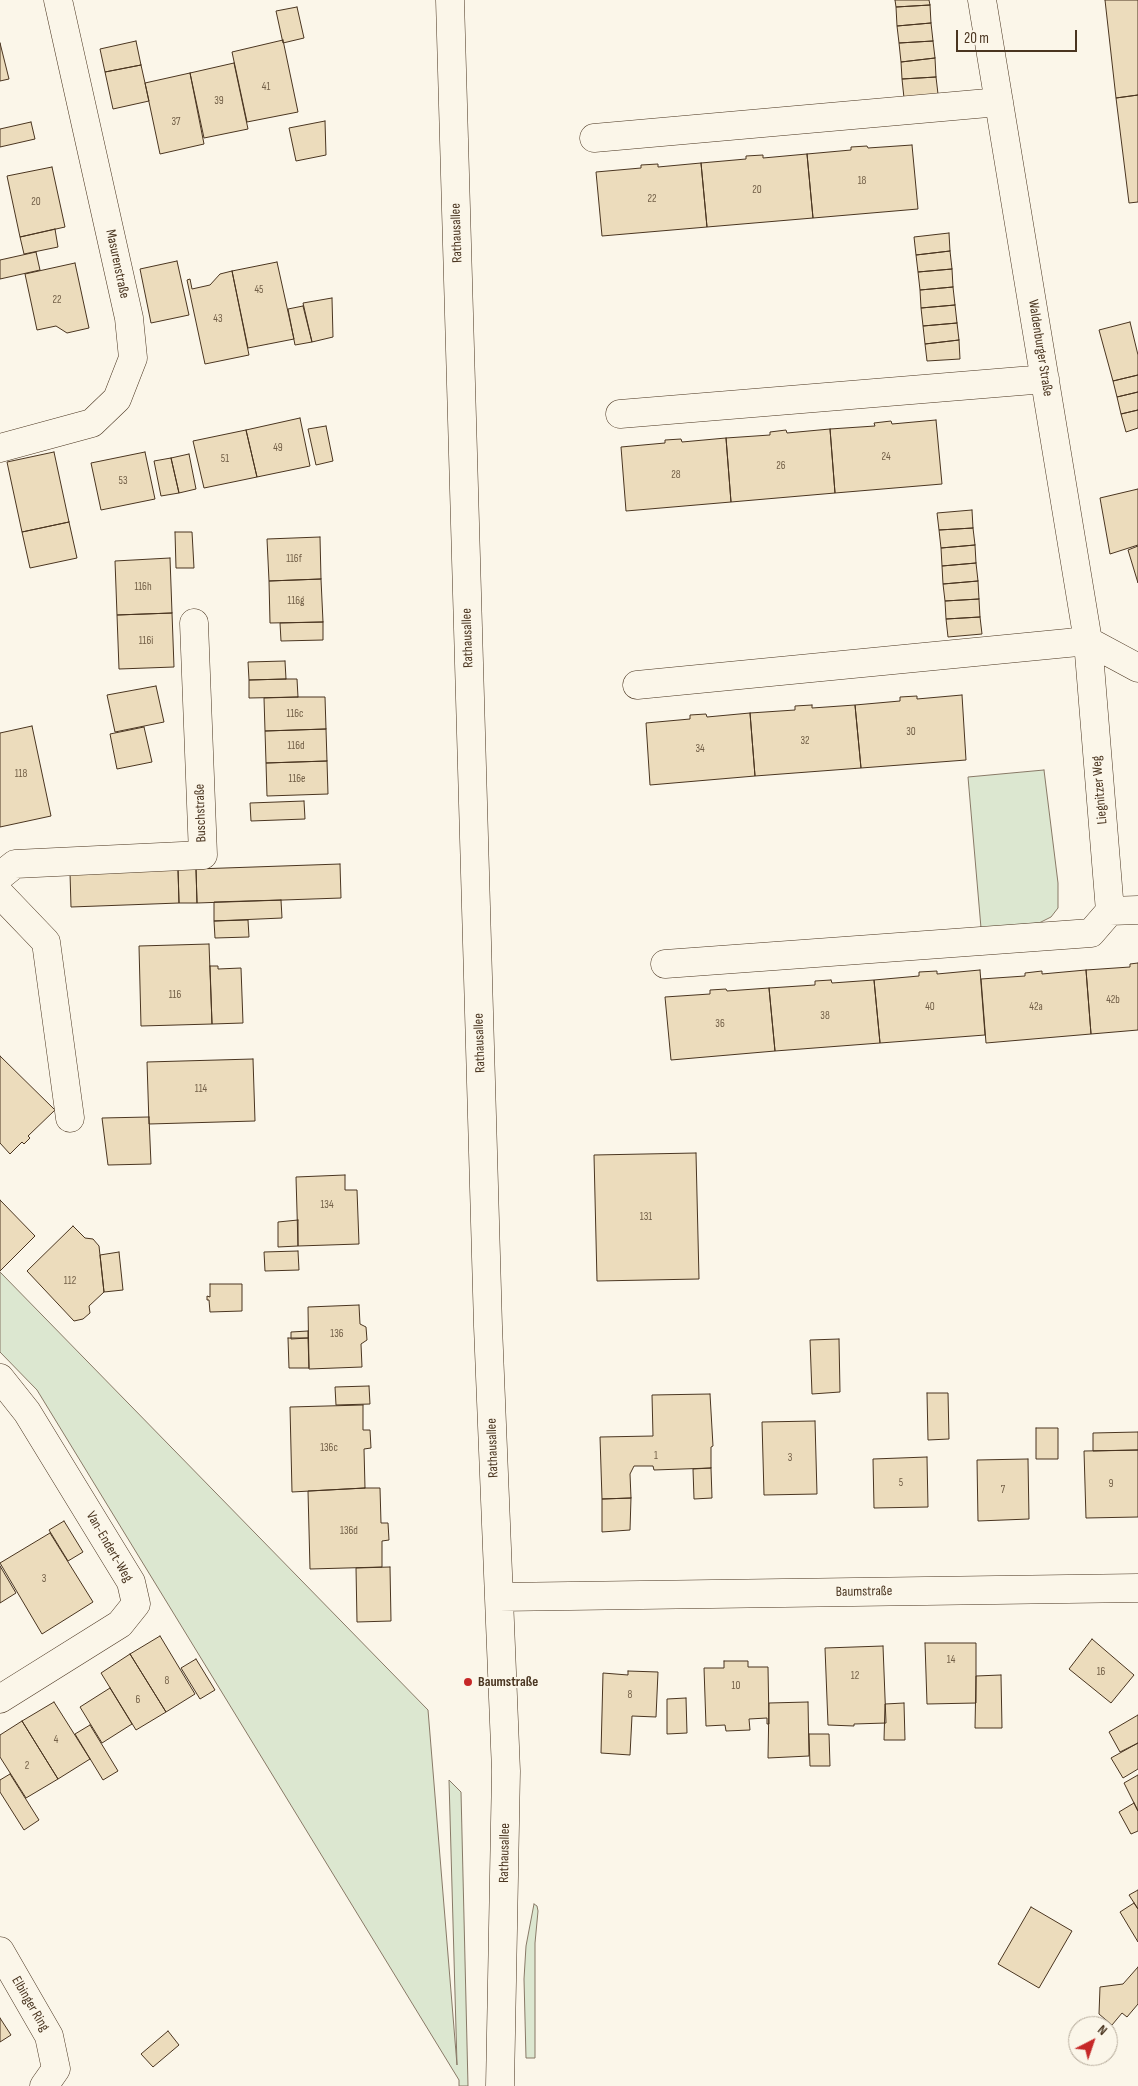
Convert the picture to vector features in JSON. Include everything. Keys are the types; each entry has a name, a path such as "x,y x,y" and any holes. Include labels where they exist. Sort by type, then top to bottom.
{"street":[{"name":"Masurenstraße","path":"0,448 92,423 116,398 133,358 129,318 58,0"},
{"name":"Rathausallee","path":"450,0 488,1326 506,1771 500,2086"},
{"name":"Waldenburger Straße","path":"982,0 1088,641"},
{"path":"594,138 999,102"},
{"path":"620,414 1045,379"},
{"name":"Buschstraße","path":"0,876 15,864 203,855 194,623"},
{"path":"637,685 1088,641 1138,668"},
{"name":"Liegnitzer Weg","path":"1088,641 1110,911"},
{"path":"0,894 46,942 70,1118"},
{"path":"666,964 1090,933 1110,911 1138,910"},
{"name":"Van-Endert-Weg","path":"0,1378 27,1412 131,1582 136,1604 120,1624 0,1699"},
{"name":"Baumstraße","path":"499,1598 1138,1588"},
{"name":"Elbinger Ring","path":"0,1951 49,2036 56,2068 44,2086"}],"green space":[{"path":"1044,770 1058,883 1058,908 1051,917 1039,923 981,928 968,777"},
{"path":"0,1272 428,1710 457,2065 449,1780 461,1792 468,2086 459,2086 459,2080 37,1390 0,1352"},
{"path":"534,1904 537,1906 538,1911 535,1943 535,2058 526,2058 524,1979 526,1946"}],"building":[{"path":"895,0 929,0 930,5 896,7"},
{"path":"1105,0 1138,0 1138,95 1116,98"},
{"path":"930,5 931,23 897,26 896,7"},
{"path":"297,7 304,38 283,43 276,11"},
{"path":"931,23 933,41 899,43 897,26"},
{"path":"283,40 298,112 247,122 232,52"},
{"path":"136,41 141,65 105,72 100,49"},
{"path":"933,41 935,58 901,62 899,43"},
{"path":"0,43 9,79 0,81"},
{"path":"935,58 936,77 902,79 901,62"},
{"path":"234,63 248,129 204,138 190,73"},
{"path":"141,65 149,101 113,109 105,72"},
{"path":"190,73 204,144 160,154 145,83"},
{"path":"936,77 938,94 904,98 902,79"},
{"path":"1138,95 1138,202 1129,203 1116,98"},
{"path":"325,121 326,155 296,161 289,128"},
{"path":"31,122 35,139 0,147 0,129"},
{"path":"912,145 918,209 813,218 807,154 851,150 851,147 867,146 868,148"},
{"path":"807,154 813,218 707,227 701,163 746,159 746,156 763,155 763,158"},
{"path":"701,163 707,227 602,236 596,172 641,168 641,165 658,164 658,167"},
{"path":"52,167 65,227 20,237 7,176"},
{"path":"55,229 58,247 24,254 20,237"},
{"path":"949,233 950,251 916,255 914,237"},
{"path":"950,251 952,269 918,272 916,255"},
{"path":"36,252 40,270 0,279 0,260"},
{"path":"177,261 189,315 151,323 140,269"},
{"path":"277,262 294,339 248,348 232,271"},
{"path":"75,263 89,328 67,333 56,326 37,330 25,274"},
{"path":"952,269 953,287 920,290 918,272"},
{"path":"232,271 249,355 205,364 187,280 190,279 192,289 210,285 220,274"},
{"path":"953,287 955,305 921,308 920,290"},
{"path":"332,298 333,337 312,342 303,303"},
{"path":"955,305 957,323 923,326 921,308"},
{"path":"303,306 312,342 295,345 288,309"},
{"path":"1130,322 1138,355 1138,375 1113,381 1099,330"},
{"path":"957,323 959,340 925,344 923,326"},
{"path":"959,340 960,359 927,361 925,344"},
{"path":"1138,375 1138,392 1117,397 1113,381"},
{"path":"1138,392 1138,410 1121,414 1117,397"},
{"path":"1138,410 1138,428 1126,432 1121,414"},
{"path":"300,418 310,466 257,477 246,430"},
{"path":"936,420 942,484 835,493 830,429 875,426 874,423 891,421 892,424"},
{"path":"326,426 333,461 316,465 308,429"},
{"path":"830,429 835,493 731,502 726,438 770,435 770,432 786,430 787,433"},
{"path":"246,430 257,477 204,488 193,441"},
{"path":"726,438 731,502 626,511 621,447 665,443 665,440 681,439 682,442"},
{"path":"54,452 69,522 22,532 7,462"},
{"path":"145,452 155,499 101,510 91,463"},
{"path":"189,454 196,489 179,493 171,458"},
{"path":"171,458 179,493 161,496 154,461"},
{"path":"1138,489 1138,545 1110,554 1100,498"},
{"path":"972,510 973,528 939,530 937,513"},
{"path":"69,522 77,558 30,568 22,532"},
{"path":"973,528 975,545 941,548 939,530"},
{"path":"175,532 192,532 194,568 176,568"},
{"path":"320,537 321,579 269,581 267,539"},
{"path":"975,545 976,563 942,566 941,548"},
{"path":"1138,546 1138,583 1128,550"},
{"path":"170,558 172,613 117,615 115,561"},
{"path":"976,563 978,581 943,584 942,566"},
{"path":"321,579 323,622 270,623 269,581"},
{"path":"978,581 979,599 945,601 943,584"},
{"path":"979,599 980,617 946,619 945,601"},
{"path":"172,613 174,667 119,669 117,615"},
{"path":"980,617 982,634 948,637 946,619"},
{"path":"323,622 323,640 281,641 280,623"},
{"path":"285,661 286,679 249,680 248,662"},
{"path":"297,679 298,697 249,698 249,680"},
{"path":"156,686 164,722 115,732 107,695"},
{"path":"962,695 966,760 861,768 855,705 900,701 900,697 917,696 917,699"},
{"path":"325,697 326,729 265,731 264,698"},
{"path":"812,705 812,708 855,705 861,768 755,776 750,713 795,710 795,706"},
{"path":"750,713 755,776 650,785 646,723 690,719 690,715 706,714 707,717"},
{"path":"32,726 51,816 0,827 0,733"},
{"path":"144,727 152,762 117,769 110,734"},
{"path":"326,729 327,761 266,763 265,731"},
{"path":"327,761 328,794 267,796 266,763"},
{"path":"304,801 305,819 251,821 250,803"},
{"path":"340,864 341,898 197,903 196,869"},
{"path":"178,869 196,869 197,903 179,903"},
{"path":"178,869 179,903 71,907 70,873"},
{"path":"281,900 282,918 214,921 214,902"},
{"path":"248,920 249,937 215,938 214,921"},
{"path":"209,944 212,1024 141,1026 139,946"},
{"path":"1138,963 1138,1030 1091,1034 1086,970 1130,967 1130,964"},
{"path":"210,966 218,966 218,969 241,968 243,1023 212,1024"},
{"path":"980,970 985,1035 880,1043 874,980 919,976 919,972 937,971 937,974"},
{"path":"1086,970 1091,1034 986,1043 981,979 1025,976 1025,973 1042,971 1042,974"},
{"path":"831,980 832,983 874,980 880,1043 775,1051 769,988 815,985 815,981"},
{"path":"769,988 775,1051 671,1060 665,997 710,994 710,990 726,989 727,991"},
{"path":"0,1056 55,1110 28,1136 30,1138 24,1144 22,1142 10,1154 0,1143"},
{"path":"253,1059 255,1121 149,1124 147,1062"},
{"path":"149,1117 151,1164 108,1165 102,1118"},
{"path":"696,1153 699,1279 597,1281 594,1155"},
{"path":"345,1175 345,1190 357,1190 359,1244 298,1246 296,1177"},
{"path":"0,1200 35,1236 0,1271"},
{"path":"298,1220 298,1246 278,1247 278,1222"},
{"path":"73,1226 85,1238 93,1239 99,1246 104,1292 89,1306 90,1313 83,1319 74,1321 27,1271"},
{"path":"298,1251 299,1270 265,1271 264,1252"},
{"path":"119,1252 123,1290 104,1292 100,1255"},
{"path":"210,1284 242,1284 242,1311 210,1312 207,1296 210,1297"},
{"path":"359,1305 360,1324 366,1327 367,1340 361,1344 362,1367 309,1369 308,1307"},
{"path":"308,1331 308,1338 291,1339 291,1332"},
{"path":"288,1338 308,1338 309,1368 289,1368"},
{"path":"839,1339 840,1392 812,1394 810,1340"},
{"path":"369,1386 370,1404 336,1405 335,1387"},
{"path":"927,1393 948,1393 949,1439 928,1440"},
{"path":"710,1394 713,1446 711,1447 711,1468 654,1470 653,1466 634,1466 630,1474 631,1498 602,1499 600,1437 653,1436 652,1395"},
{"path":"363,1405 363,1430 370,1430 371,1448 364,1449 365,1488 292,1492 290,1407"},
{"path":"815,1421 817,1494 764,1495 762,1422"},
{"path":"1036,1428 1058,1428 1058,1459 1036,1459"},
{"path":"1138,1432 1138,1450 1093,1451 1093,1433"},
{"path":"1138,1450 1138,1517 1086,1518 1084,1451"},
{"path":"927,1457 928,1507 874,1508 873,1459"},
{"path":"1028,1459 1029,1519 978,1521 977,1460"},
{"path":"711,1468 712,1498 694,1499 693,1469"},
{"path":"380,1488 381,1523 388,1523 389,1540 382,1541 382,1567 310,1569 308,1491"},
{"path":"631,1498 630,1530 602,1532 602,1499"},
{"path":"64,1521 83,1552 68,1561 49,1530"},
{"path":"50,1533 93,1602 42,1634 0,1563"},
{"path":"0,1566 16,1593 0,1603"},
{"path":"390,1567 391,1621 357,1622 356,1568"},
{"path":"160,1636 195,1694 166,1712 130,1654"},
{"path":"1092,1639 1134,1675 1111,1703 1069,1669"},
{"path":"925,1643 976,1643 976,1703 927,1704"},
{"path":"883,1646 886,1723 854,1724 854,1726 828,1725 825,1648"},
{"path":"130,1654 166,1712 136,1730 101,1673"},
{"path":"196,1659 215,1690 200,1699 181,1668"},
{"path":"724,1661 748,1661 748,1667 768,1667 769,1724 767,1724 767,1718 749,1719 750,1730 726,1731 725,1725 706,1726 704,1668 724,1668"},
{"path":"628,1671 658,1672 656,1717 632,1716 630,1755 601,1753 603,1673 628,1675"},
{"path":"1001,1675 1002,1728 975,1728 976,1676"},
{"path":"110,1688 132,1724 102,1743 80,1707"},
{"path":"686,1698 687,1733 667,1734 667,1699"},
{"path":"54,1702 90,1759 58,1779 22,1721"},
{"path":"808,1702 809,1756 768,1758 769,1703"},
{"path":"904,1703 905,1740 884,1740 885,1704"},
{"path":"1138,1715 1138,1743 1120,1752 1109,1732"},
{"path":"22,1721 58,1779 26,1798 0,1757 0,1735"},
{"path":"90,1725 118,1771 103,1780 75,1734"},
{"path":"809,1734 829,1734 830,1766 810,1766"},
{"path":"1138,1743 1138,1769 1123,1778 1111,1758"},
{"path":"10,1774 39,1820 24,1830 0,1792 0,1780"},
{"path":"1138,1775 1138,1811 1124,1783"},
{"path":"1134,1803 1138,1811 1138,1831 1131,1834 1119,1812"},
{"path":"1138,1890 1138,1909 1129,1895"},
{"path":"1134,1903 1138,1909 1138,1942 1120,1912"},
{"path":"1031,1907 1072,1931 1039,1988 998,1964"},
{"path":"1138,1967 1138,2004 1127,2017 1122,2013 1118,2018 1118,2016 1101,2016 1099,2014 1100,1987 1123,1984"},
{"path":"0,2018 11,2035 0,2042"},
{"path":"168,2031 179,2045 153,2067 141,2054"}],"place":[{"name":"Baumstraße","path":"468,1682"}]}
